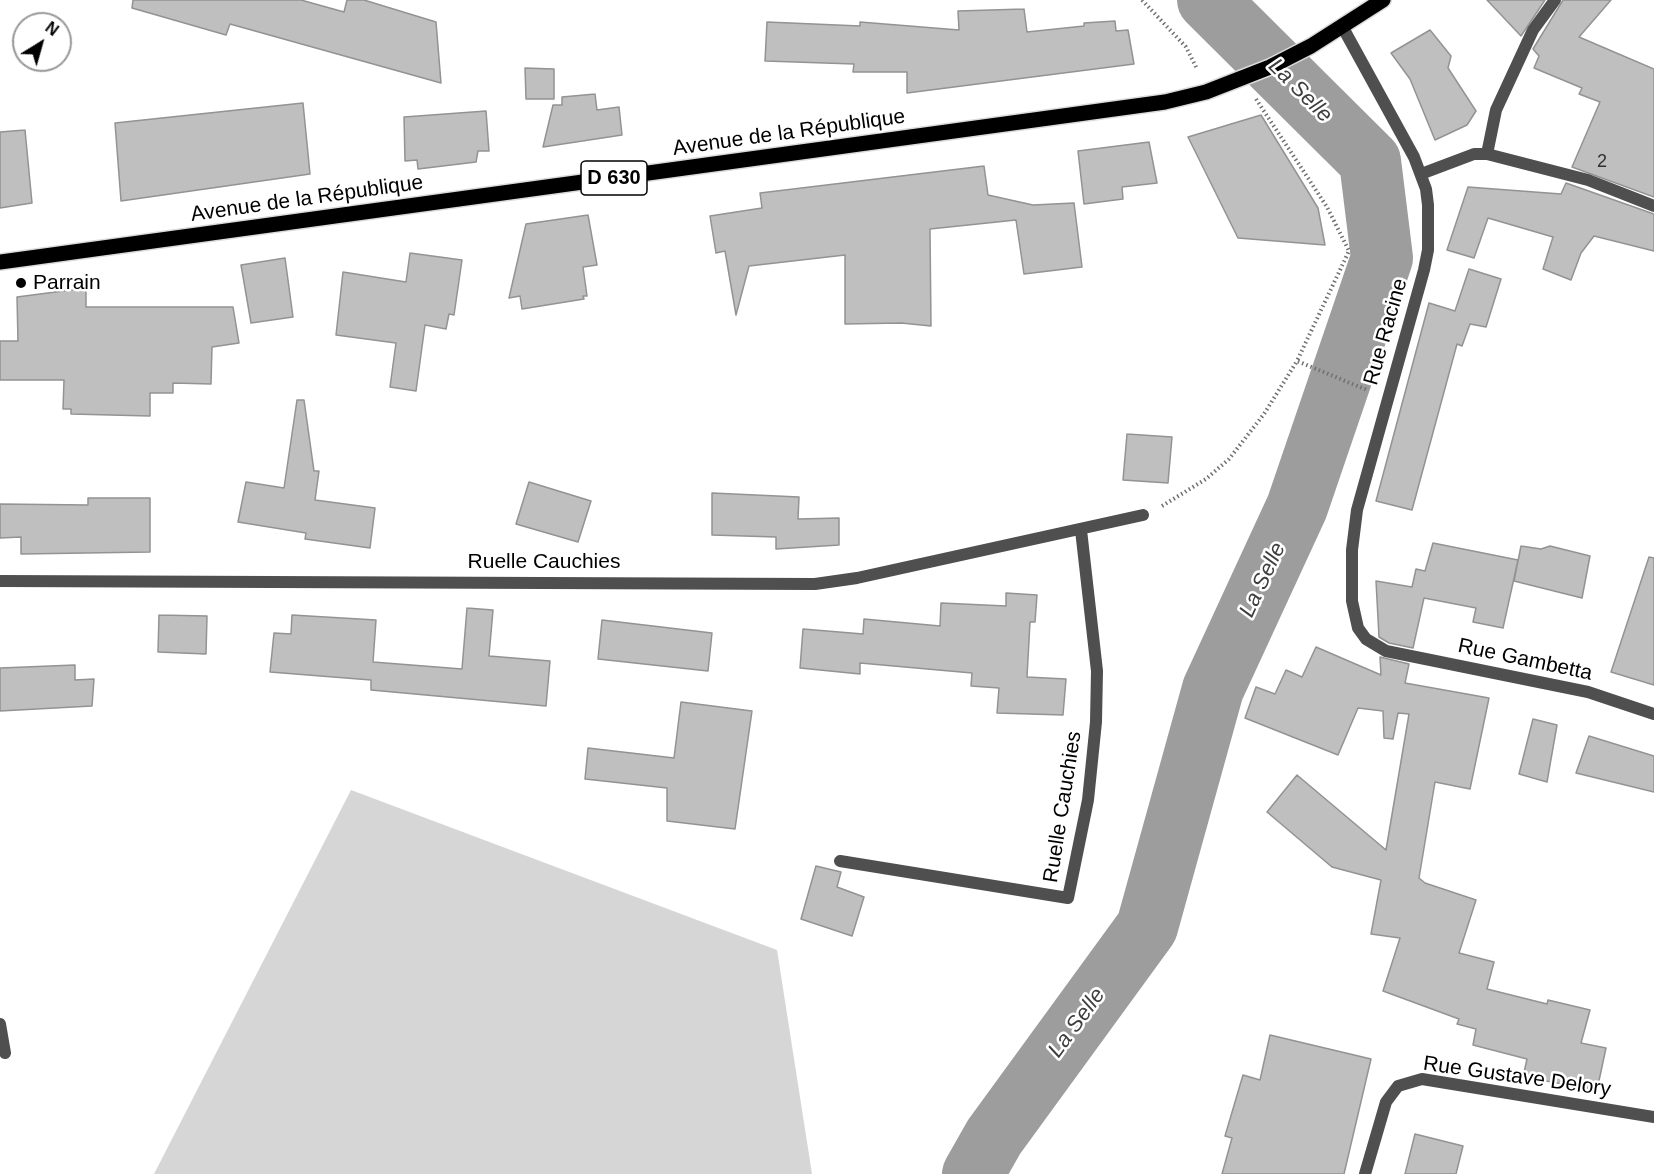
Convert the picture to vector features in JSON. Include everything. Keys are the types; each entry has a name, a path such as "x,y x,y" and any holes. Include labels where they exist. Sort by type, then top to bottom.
{"main road":[{"name":"Avenue de la République","path":"0,262 1165,102 1206,92 1257,74 1311,46 1383,0"}],"street":[{"path":"1487,154 1496,110 1533,30 1555,0"},
{"name":"Rue Racine","path":"1342,26 1404,138 1421,174 1428,206 1428,250 1424,270 1361,491 1353,532 1352,602 1354,617 1366,639 1386,651"},
{"path":"1421,174 1474,154 1487,154 1588,180 1654,206"},
{"name":"Ruelle Cauchies","path":"0,581 815,584 857,578 1143,515"},
{"name":"Ruelle Cauchies","path":"840,861 1068,898 1088,800 1096,722 1096,671 1081,530"},
{"name":"Rue Gambetta","path":"1386,651 1588,692 1654,714"},
{"path":"0,1024 5,1053"},
{"name":"Rue Gustave Delory","path":"1365,1174 1386,1102 1398,1086 1422,1079 1654,1117"}],"path":[{"path":"1142,0 1186,47 1206,92"},
{"path":"1143,515 1181,496 1206,479 1229,459 1264,414 1297,361 1348,251 1327,207 1257,101"},
{"path":"1297,361 1352,384"}],"shaded area":[{"path":"351,790 777,950 812,1174 154,1174"}],"building":[{"path":"133,0 301,0 344,12 347,0 364,0 436,22 441,83 230,24 226,35 132,8"},
{"path":"1487,0 1545,0 1521,36"},
{"path":"1563,0 1611,0 1579,37 1654,69 1654,197 1572,167 1600,102 1579,94 1582,88 1534,68 1539,56 1533,49"},
{"path":"1024,9 1027,32 1084,26 1084,23 1115,21 1116,31 1128,30 1134,64 907,93 907,72 853,72 854,64 765,61 767,22 860,26 860,22 959,30 958,11"},
{"path":"1430,30 1451,56 1448,68 1476,111 1467,125 1435,140 1410,79 1391,53"},
{"path":"525,68 554,69 554,99 526,99"},
{"path":"595,94 597,110 619,107 622,135 543,147 553,105 562,105 562,97"},
{"path":"303,103 310,174 121,201 115,123"},
{"path":"486,111 489,151 478,151 476,162 418,169 417,160 405,161 404,117"},
{"path":"1261,115 1318,208 1325,245 1238,238 1188,137"},
{"path":"25,130 32,203 0,208 0,132"},
{"path":"1149,142 1157,183 1122,187 1123,199 1084,204 1078,151"},
{"path":"984,166 988,195 1033,205 1074,203 1082,267 1024,274 1016,220 930,229 931,326 901,323 845,324 845,255 749,266 736,315 725,251 716,253 710,216 762,208 760,193"},
{"path":"1566,183 1654,214 1654,251 1594,236 1581,253 1571,280 1543,269 1553,237 1488,218 1474,258 1447,250 1468,187 1561,194"},
{"path":"588,215 597,265 583,267 587,296 583,296 584,299 522,309 520,296 509,298 526,224"},
{"path":"410,253 462,260 454,315 449,314 446,329 425,325 416,391 390,387 396,343 336,335 343,272 406,282"},
{"path":"285,258 293,317 251,323 241,265"},
{"path":"1469,269 1501,279 1486,327 1470,324 1462,346 1457,344 1412,510 1376,501 1429,303 1455,311"},
{"path":"86,288 86,307 233,307 239,343 212,347 211,384 173,383 173,393 150,393 150,416 71,414 71,409 63,409 64,380 0,380 0,341 18,341 17,297"},
{"path":"297,400 304,400 314,471 319,471 315,500 375,508 370,548 305,539 306,533 238,522 246,482 284,488"},
{"path":"1127,434 1172,437 1168,483 1123,480"},
{"path":"529,482 591,501 578,542 516,524"},
{"path":"712,493 799,497 798,519 839,518 839,545 776,549 776,537 712,535"},
{"path":"88,498 150,498 150,552 21,554 21,537 0,538 0,504 88,505"},
{"path":"1433,543 1518,560 1503,628 1473,622 1476,608 1424,598 1413,648 1389,643 1379,637 1376,581 1412,587 1416,569 1425,571"},
{"path":"1521,546 1541,549 1550,546 1590,556 1582,598 1514,581"},
{"path":"1649,557 1654,558 1654,685 1611,672"},
{"path":"1006,593 1037,595 1035,622 1030,622 1027,677 1066,679 1063,715 997,713 999,688 971,686 972,673 860,663 860,674 800,668 803,629 863,634 864,619 940,626 941,603 1006,606"},
{"path":"467,608 493,610 489,656 550,661 546,706 371,690 371,680 270,672 274,633 291,634 292,615 376,620 373,662 462,669"},
{"path":"159,615 207,616 206,654 158,652"},
{"path":"602,620 712,633 708,671 598,659"},
{"path":"1316,647 1381,675 1380,657 1409,664 1405,683 1489,698 1470,789 1435,782 1419,878 1425,883 1476,900 1459,953 1494,962 1487,989 1547,1004 1548,1000 1590,1010 1581,1043 1606,1048 1597,1090 1523,1077 1527,1059 1473,1045 1476,1029 1457,1024 1459,1019 1383,991 1400,938 1371,934 1381,880 1332,867 1267,812 1297,775 1386,850 1409,714 1398,713 1393,739 1384,738 1383,711 1358,708 1338,755 1245,718 1256,687 1275,694 1286,670 1302,677"},
{"path":"75,665 75,680 94,679 92,706 0,711 0,668"},
{"path":"681,702 752,711 735,829 667,821 667,788 585,779 588,748 674,758"},
{"path":"1533,719 1557,725 1547,782 1519,774"},
{"path":"1589,736 1654,756 1654,792 1576,773"},
{"path":"816,866 841,872 837,887 864,897 852,936 801,919"},
{"path":"1270,1035 1371,1059 1344,1174 1222,1174 1232,1138 1225,1136 1243,1075 1260,1080"},
{"path":"1415,1134 1463,1146 1456,1174 1405,1174"}],"waterway":[{"name":"La Selle","path":"973,1174 994,1137 1147,927 1213,689 1297,507 1382,258 1370,161 1208,0"}],"place":[{"name":"Parrain","path":"21,283"}]}
